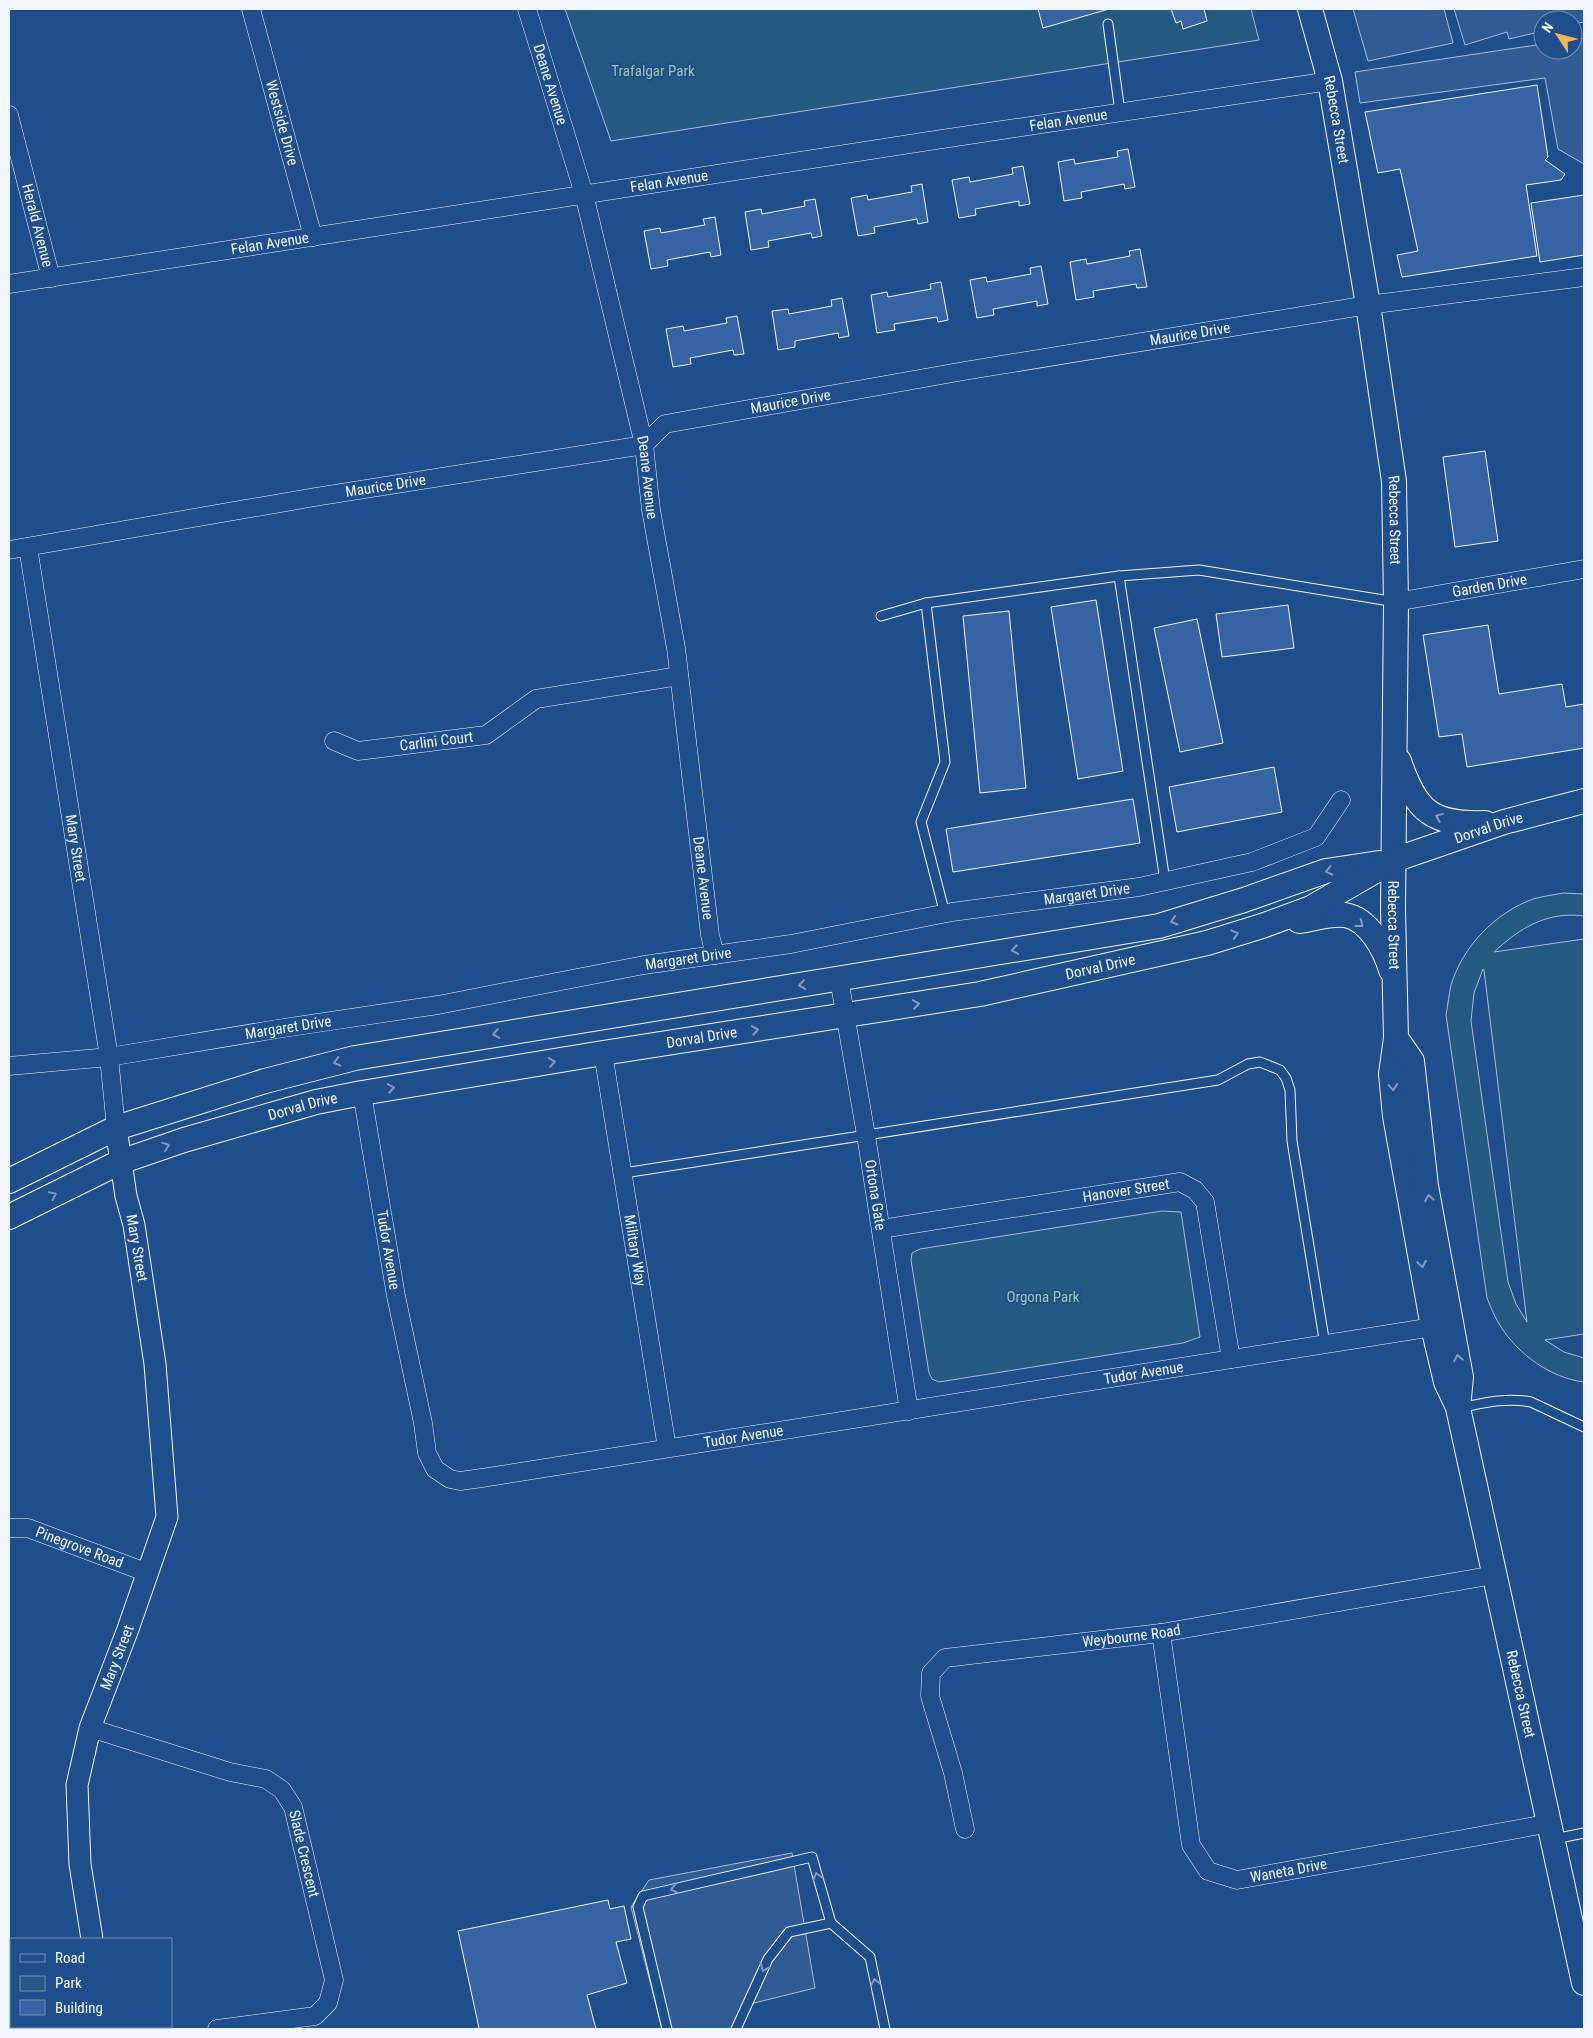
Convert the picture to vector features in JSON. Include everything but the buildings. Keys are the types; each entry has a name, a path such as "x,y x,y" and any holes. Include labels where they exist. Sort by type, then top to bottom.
{"main road":[{"name":"Rebecca Street","path":"1310,9 1330,81 1368,305 1394,481 1396,602 1393,909 1396,1038 1392,1074 1395,1116 1433,1327 1446,1382 1458,1407 1584,1983"},
{"path":"1394,744 1405,779 1413,796 1427,812 1449,821 1463,824 1504,822"},
{"name":"Dorval Drive","path":"9,1182 116,1128 264,1081 355,1058 1159,926 1244,900 1326,871 1394,860 1504,822 1584,801"},
{"name":"Dorval Drive","path":"9,1217 120,1162 184,1140 297,1107 362,1093 603,1053 980,994 1207,943 1311,908 1394,860"},
{"path":"1262,926 1326,916 1346,915 1360,922 1376,940 1387,958 1396,986"},
{"name":"Rebecca Street","path":"1396,1038 1412,1061 1426,1186 1461,1377 1458,1407"}],"street":[{"name":"Westside Drive","path":"251,9 313,237"},
{"name":"Deane Avenue","path":"527,9 584,194 644,445 651,510 676,648 710,935 715,955"},
{"name":"Felan Avenue","path":"9,284 549,202 584,194 1330,81"},
{"name":"Herald Avenue","path":"9,115 51,278"},
{"name":"Maurice Drive","path":"9,550 325,496 644,445 664,424 931,377 1368,305 1584,277"},
{"name":"Mary Street","path":"28,547 109,1057 120,1162 134,1224 155,1364 167,1517 148,1574 90,1728 77,1785 80,1864 92,1938"},
{"name":"Garden Drive","path":"1396,602 1584,570"},
{"name":"Carlini Court","path":"334,742 358,752 486,735 536,699 679,676"},
{"name":"Margaret Drive","path":"9,1066 109,1057 438,1005 644,965 791,944 945,914 1139,887 1252,862 1316,838 1341,800"},
{"name":"Ortona Gate","path":"839,979 866,1135 909,1411"},
{"name":"Military Way","path":"603,1053 624,1173 667,1448"},
{"name":"Tudor Avenue","path":"362,1093 396,1296 423,1423 427,1453 435,1469 450,1479 460,1481 1433,1327"},
{"name":"Hanover Street","path":"881,1228 1180,1182 1195,1190 1205,1202 1231,1360"},
{"name":"Pinegrove Road","path":"9,1528 28,1528 148,1574"},
{"name":"Weybourne Road","path":"965,1829 953,1773 930,1696 932,1673 944,1658 1160,1633 1494,1575"},
{"name":"Waneta Drive","path":"1160,1633 1191,1845 1208,1871 1236,1880 1552,1831"},
{"name":"Slade Crescent","path":"90,1728 230,1772 266,1779 282,1790 292,1807 334,1980 328,2003 315,2016 217,2029"}],"lane":[{"path":"1108,24 1120,112"},
{"path":"882,616 926,603 1119,576 1199,570 1396,602"},
{"path":"1119,576 1165,881"},
{"path":"926,603 945,762 921,822 945,914"},
{"path":"624,1173 1218,1080 1248,1064 1260,1062 1280,1070 1286,1078 1290,1090 1292,1141 1325,1345"},
{"path":"1458,1407 1498,1400 1521,1400 1530,1402 1584,1427"},
{"path":"1552,1831 1584,1833"},
{"path":"667,2029 638,1907 643,1896 812,1857 831,1923 870,1957 885,2029"},
{"path":"736,2029 768,1959 789,1932 831,1923"}],"green space":[{"name":"Trafalgar Park","path":"565,9 1251,9 1259,40 611,141"},
{"path":"1563,893 1584,894 1584,916 1558,916 1535,923 1504,943 1494,952 1584,939 1584,1334 1545,1340 1564,1352 1584,1358 1584,1382 1560,1376 1526,1356 1501,1327 1487,1298 1446,1015 1451,985 1456,971 1472,944 1482,933 1494,922 1519,905 1533,899","holes":["1484,970 1527,1322 1516,1304 1508,1282 1471,1021 1474,993"]},
{"name":"Orgona Park","path":"1162,1211 1181,1212 1200,1337 1183,1343 939,1382 932,1379 929,1373 911,1260 912,1253 920,1249"}],"shaded area":[{"path":"1353,9 1444,9 1453,43 1368,61"},
{"path":"1454,9 1584,9 1583,22 1583,10 1533,10 1533,33 1509,39 1507,32 1465,45"},
{"path":"1583,38 1584,164 1558,149 1545,78 1360,103 1355,72 1533,45 1533,60 1583,60"},
{"path":"792,1853 815,1988 746,2005 738,2029 662,2029 631,1907 649,1880"}]}
